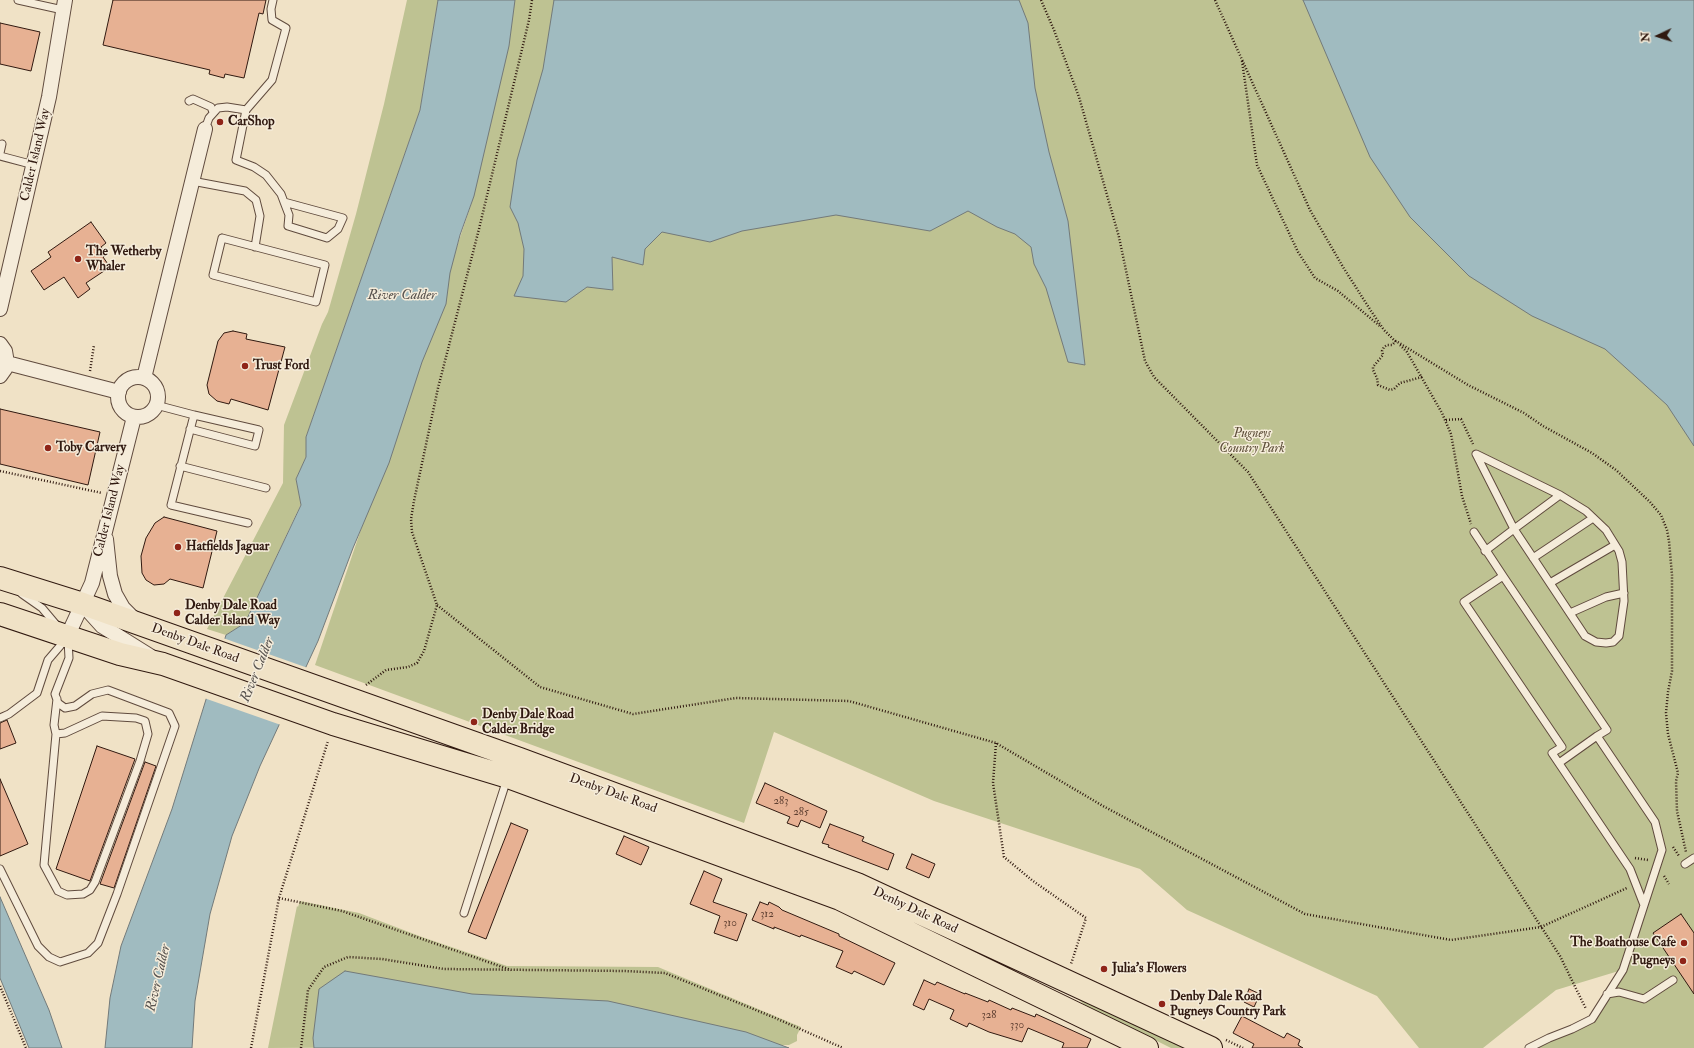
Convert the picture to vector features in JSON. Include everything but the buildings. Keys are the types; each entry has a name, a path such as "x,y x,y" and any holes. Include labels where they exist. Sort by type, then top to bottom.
{"main road":[{"name":"Denby Dale Road","path":"0,578 142,624 520,760 857,884 1211,1048"},
{"name":"Denby Dale Road","path":"0,614 120,654 163,664 195,674 333,724 508,777 840,899 1147,1048"}],"street":[{"name":"Calder Island Way","path":"0,309 49,97 64,5"},
{"path":"144,378 206,129"},
{"path":"0,344 5,351 7,363 0,376"},
{"path":"7,363 119,392"},
{"path":"131,378 144,378 150,381 158,392 156,405 153,411 147,415 141,417 134,416 123,410 118,398 119,392 126,381 131,378"},
{"name":"Calder Island Way","path":"67,637 92,583 134,416"},
{"path":"105,531 110,576 115,594 123,608 142,624"},
{"path":"83,604 97,622 163,664"}],"lane":[{"path":"18,0 64,5"},
{"path":"273,0 272,20 286,28 272,80 246,110 236,160 254,167 266,175 281,194 284,202 289,215 288,226 327,238 338,229 343,218 284,202"},
{"path":"189,100 193,99 211,107 213,112"},
{"path":"206,129 209,118 218,108 227,107 246,110"},
{"path":"0,153 2,144"},
{"path":"0,156 34,165"},
{"path":"192,181 245,191 256,200 260,216 255,246"},
{"path":"222,238 255,246 325,265 316,302 213,275 222,238"},
{"path":"156,405 259,430 255,446 190,429"},
{"path":"194,414 171,504 248,523"},
{"path":"1476,454 1560,495 1586,511 1606,530 1615,545 1622,562 1624,593 1619,636 1613,642 1596,642 1585,636 1514,529 1476,454"},
{"path":"180,466 266,488"},
{"path":"1485,551 1560,495"},
{"path":"1533,558 1593,518"},
{"path":"1474,532 1485,551 1607,730 1559,763"},
{"path":"1550,583 1615,545"},
{"path":"1503,576 1464,602 1562,746 1552,753 1630,869 1644,905"},
{"path":"0,582 36,603 67,637 69,658 56,694 57,699 54,725 56,734 44,864 58,890 67,895 83,894 90,890 95,882 140,761 148,734 145,721 136,718 102,716 65,732 56,734"},
{"path":"1570,613 1606,597 1624,593"},
{"path":"0,718 9,714 37,693 48,660 67,637"},
{"path":"0,869 38,946 49,957 60,962 75,958 88,953 98,943 117,894 175,726 169,713 108,690 92,694 75,706 65,708 58,703 57,699"},
{"path":"1529,1048 1592,1019 1623,970 1662,850 1655,822 1597,736"},
{"path":"464,913 508,777"},
{"path":"1684,864 1694,858"},
{"path":"1607,994 1619,992 1644,1000 1673,980"}],"path":[{"path":"354,701 360,690 386,670 417,663 424,651 436,605 412,532 411,519 438,388 479,229 529,20 532,0"},
{"path":"1041,0 1079,97 1118,237 1145,360 1154,378 1248,472 1560,956 1592,1019"},
{"path":"1215,0 1242,56 1310,210 1343,267 1384,330"},
{"path":"1242,56 1257,165 1298,252 1315,278 1338,291 1384,330 1407,352 1446,420 1451,434 1462,496 1474,532"},
{"path":"1396,341 1392,345 1387,345 1384,347 1382,351 1383,355 1373,367 1378,385 1392,390 1400,383 1422,377"},
{"path":"88,384 94,345"},
{"path":"1446,420 1460,419 1473,443 1476,454"},
{"path":"0,471 114,496"},
{"path":"436,605 540,687 633,714 736,698 849,701 996,743 1103,806 1305,914 1451,940 1541,926 1636,884"},
{"path":"251,1048 279,898 333,724"},
{"path":"996,743 993,783 1004,857 1033,881 1086,918 1070,965 1062,979"},
{"path":"1655,822 1684,864"},
{"path":"279,898 342,911 513,971"},
{"path":"302,1048 308,990 324,967 348,957 382,960 444,969 513,971 625,971 665,973 773,1017 843,1048"},
{"path":"0,986 26,1048"}],"green space":[{"path":"407,0 438,0 420,110 306,437 306,457 296,479 301,504 245,623 226,635 207,629 283,483 284,425 322,324 328,312 356,214 384,104"},
{"name":"Pugneys Country Park","path":"495,0 1694,0 1694,1048 1529,1048 1592,1019 1622,970 1556,990 1483,1048 1419,1048 1377,996 1187,910 1140,869 934,801 774,732 744,823 315,665 471,205"},
{"path":"300,901 359,913 422,937 507,966 658,967 801,1027 797,1035 797,1041 789,1045 268,1048 297,906 298,907"},
{"path":"1073,995 1191,1048 1171,1048 1085,1005"}],"water":[{"name":"River Calder","path":"438,0 515,0 509,46 474,196 460,235 450,273 446,304 422,362 389,463 353,548 318,641 260,766 232,836 210,914 195,1001 192,1048 105,1048 110,998 121,946 172,809 226,635 245,623 301,505 296,479 306,457 306,437 420,110"},
{"path":"554,0 1019,0 1028,23 1035,88 1049,152 1068,221 1085,365 1068,362 1046,288 1034,264 1031,247 1015,234 997,227 968,211 930,231 836,215 742,231 710,242 662,232 645,249 643,265 612,257 613,290 587,287 566,302 514,296 523,276 524,249 518,223 510,207 517,160 543,69"},
{"path":"1303,0 1694,0 1694,446 1667,405 1605,349 1532,316 1469,276 1410,217 1370,157"},
{"path":"0,897 49,1010 62,1048 29,1048 0,978"},
{"path":"345,971 472,994 608,1001 746,1032 789,1048 314,1048 313,1038 319,989"}],"pier":[{"path":"223,638 308,668 281,725 204,698"}],"place":[{"name":"CarShop","path":"220,122"},
{"name":"The Wetherby Whaler","path":"78,259"},
{"name":"Trust Ford","path":"245,366"},
{"name":"Toby Carvery","path":"48,448"},
{"name":"Hatfields Jaguar","path":"178,547"},
{"name":"Denby Dale Road Calder Island Way","path":"177,613"},
{"name":"Denby Dale Road Calder Bridge","path":"474,722"},
{"name":"The Boathouse Cafe","path":"1684,943"},
{"name":"Pugneys","path":"1683,961"},
{"name":"Julia's Flowers","path":"1104,969"},
{"name":"Denby Dale Road Pugneys Country Park","path":"1162,1004"}]}
